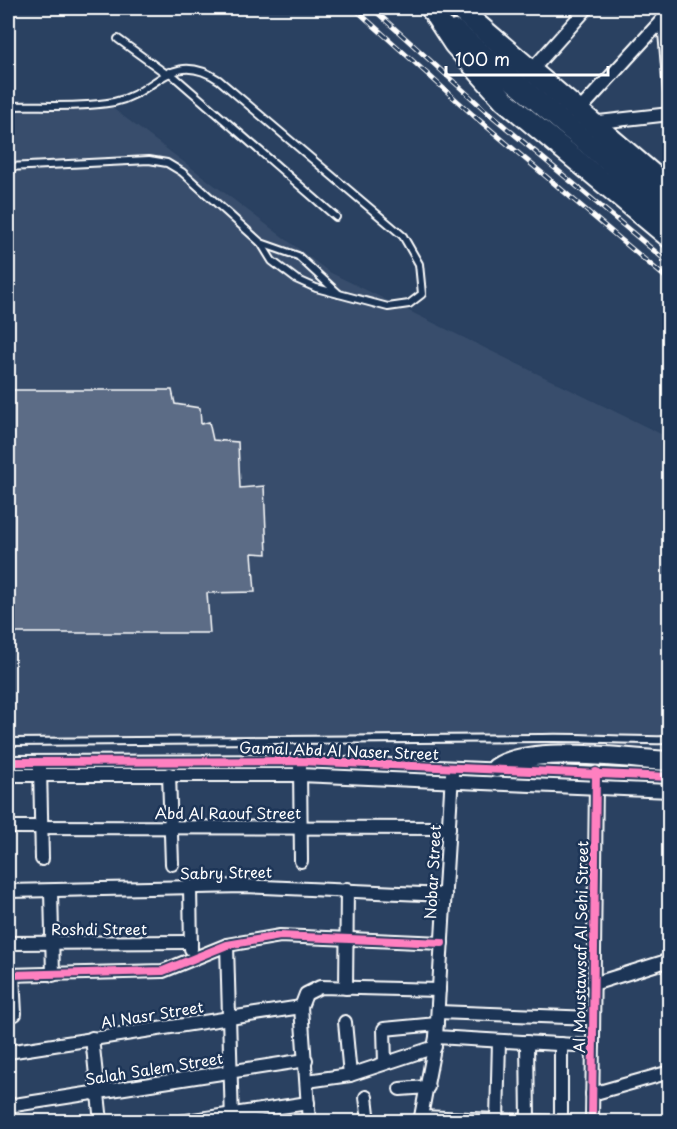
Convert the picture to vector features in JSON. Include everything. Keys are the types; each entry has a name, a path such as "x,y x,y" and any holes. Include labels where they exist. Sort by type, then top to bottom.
{"main road":[{"path":"458,8 584,118 668,186"},
{"path":"431,10 477,73 504,100 669,238"},
{"path":"431,10 669,214"},
{"path":"496,768 515,758 525,756 580,756 669,761"}],"street":[{"path":"531,71 587,8"},
{"path":"664,13 669,91"},
{"path":"584,118 664,13"},
{"path":"584,118 669,114"},
{"path":"300,761 301,861"},
{"name":"Gamal Abd Al Naser Street","path":"8,762 300,761 596,772 669,777"},
{"path":"40,762 42,859"},
{"name":"Nobar Street","path":"421,1119 435,1042 452,767"},
{"name":"Al Moustawsaf Al Sehi Street","path":"592,1122 596,772"},
{"path":"170,774 172,864"},
{"name":"Gamal Abd Al Naser Street","path":"8,775 300,775 669,791"},
{"name":"Abd Al Raouf Street","path":"8,828 171,826 449,828"},
{"name":"Sabry Street","path":"8,891 286,886 445,895"},
{"path":"190,887 192,960"},
{"path":"345,988 347,889"},
{"path":"51,891 53,975"},
{"path":"15,1014 10,975 163,971 227,945 280,936 346,937 442,943"},
{"name":"Roshdi Street","path":"8,943 191,942"},
{"path":"227,945 232,1117"},
{"path":"593,984 669,960"},
{"path":"309,1122 301,1007 306,994 312,989 345,988 439,990"},
{"name":"Al Nasr Street","path":"8,1052 230,1016 301,1007"},
{"path":"385,1063 384,1029 437,1018 593,1018"},
{"path":"345,1022 350,1075"},
{"path":"92,1038 101,1122"},
{"path":"307,1081 350,1075 435,1042 499,1041 593,1046"},
{"path":"497,1119 499,1041"},
{"path":"527,1042 528,1120"},
{"path":"561,1044 561,1122"},
{"name":"Salah Salem Street","path":"8,1106 306,1060"},
{"path":"592,1094 669,1072"},
{"path":"400,1089 428,1087"},
{"path":"366,1097 369,1122"},
{"path":"180,1122 232,1117 308,1103"},
{"path":"421,1119 552,1122"}],"lane":[{"path":"118,39 167,72 336,218"},
{"path":"8,106 119,101 134,95 167,72 199,70 219,80 395,228 409,244 422,275 423,286 418,298 402,306 388,307 296,279 272,261 261,243 182,172 167,163 148,160 8,167"},
{"path":"261,243 298,256 340,294"},
{"path":"8,742 373,739 472,741 544,738 669,740"}],"shaded area":[{"path":"111,107 329,272 669,438 669,746 8,739 8,112"}],"building":[{"path":"8,390 172,390 175,404 200,408 201,424 209,422 213,440 238,442 240,488 264,486 267,554 252,553 255,592 207,593 210,633 8,633"}],"railway":[{"path":"354,8 473,115 670,281"},
{"path":"372,8 485,110 670,264"}],"cycle path":[{"path":"8,762 300,761 670,777"},
{"path":"592,1122 596,772"},
{"path":"8,975 163,971 227,945 280,936 442,943"}]}
